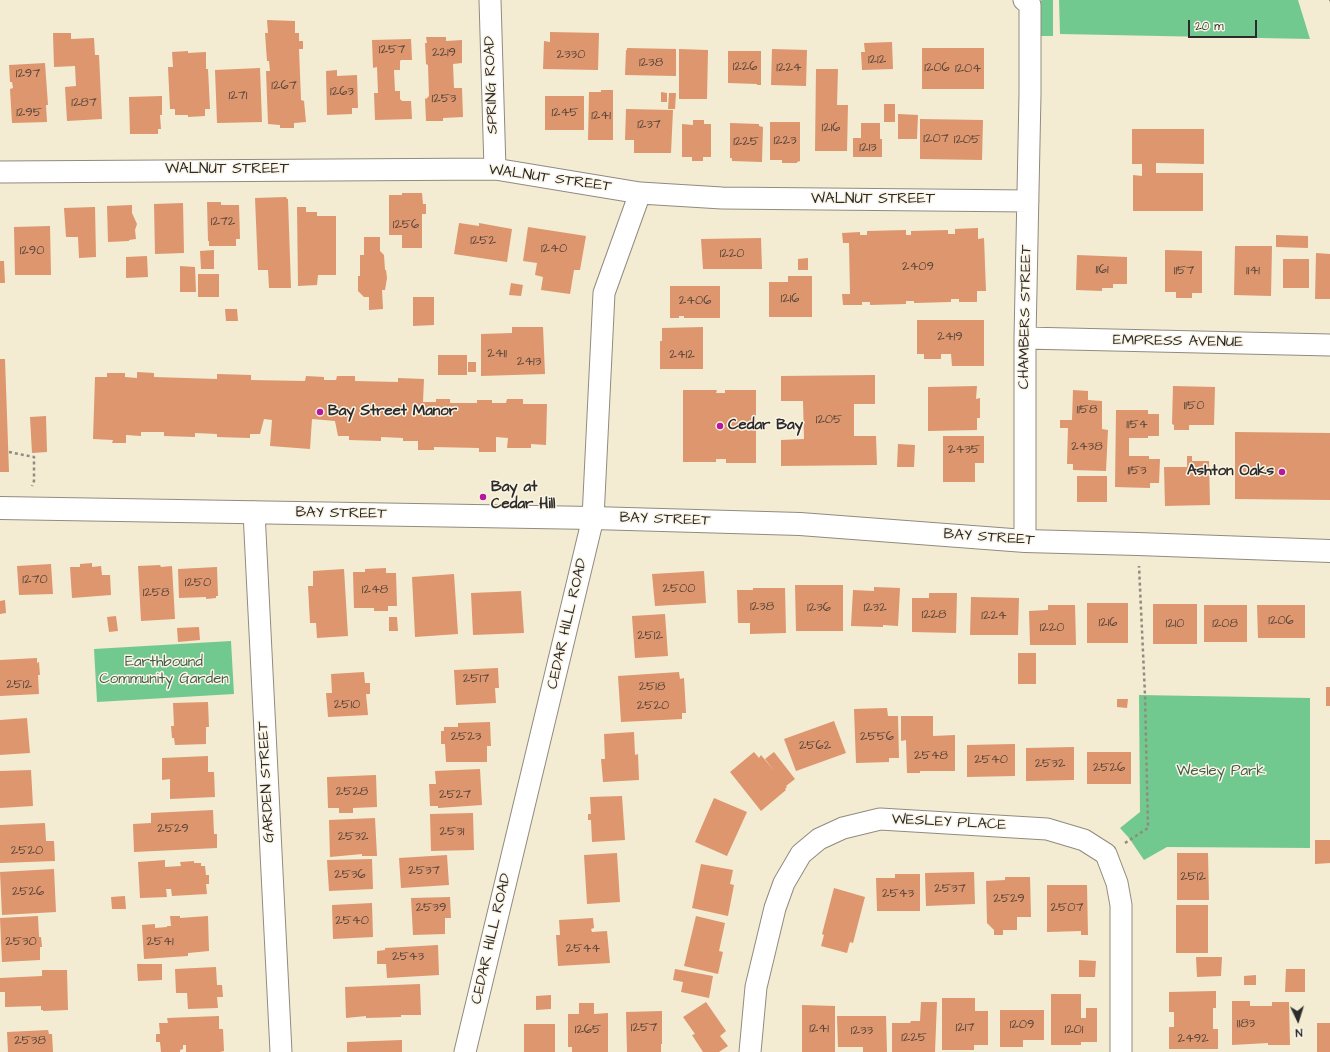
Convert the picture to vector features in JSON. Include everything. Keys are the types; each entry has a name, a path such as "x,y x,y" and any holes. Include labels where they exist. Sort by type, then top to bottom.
{"main road":[{"name":"BAY STREET","path":"0,508 593,518 800,524 1025,541 1330,551"}],"street":[{"name":"SPRING ROAD","path":"490,0 495,169"},
{"name":"CHAMBERS STREET","path":"1024,0 1030,5 1030,94 1025,338 1025,541"},
{"name":"WALNUT STREET","path":"0,172 495,169 640,193 722,198 1028,201"},
{"name":"CEDAR HILL ROAD","path":"465,1052 593,518 604,293 640,193"},
{"name":"EMPRESS AVENUE","path":"1025,338 1330,345"},
{"name":"GARDEN STREET","path":"254,512 281,1052"},
{"name":"WESLEY PLACE","path":"750,1052 756,987 775,908 784,883 801,854 819,839 843,828 880,819 1047,829 1084,840 1106,854"},
{"path":"1106,854 1117,882 1121,905 1121,1052"}],"path":[{"path":"9,452 34,457 34,481 24,509"},
{"path":"1106,854 1131,840 1148,828 1145,695 1138,544"}],"green space":[{"path":"1042,0 1053,0 1053,36 1037,36 1038,3"},
{"path":"1059,0 1298,0 1310,39 1060,34"},
{"name":"Earthbound Community Garden","path":"231,641 234,694 97,702 94,649"},
{"name":"Wesley Park","path":"1139,695 1310,698 1310,848 1167,847 1144,860 1120,828 1140,812"}],"building":[{"path":"267,20 295,21 295,33 299,33 299,41 303,41 303,49 299,49 301,100 304,101 306,122 294,123 294,128 280,128 280,125 268,124 266,71 270,71 269,61 267,61 265,33 268,33"},
{"path":"550,32 599,33 598,70 543,69 544,41 550,42"},
{"path":"53,33 71,33 71,39 94,38 95,55 99,55 102,119 67,121 65,87 76,86 75,66 54,67"},
{"path":"426,37 446,37 446,41 462,40 462,63 453,64 454,88 462,88 463,117 443,118 443,121 426,121 425,98 426,99 429,96 428,65 426,64"},
{"path":"411,39 412,60 401,60 400,70 394,70 395,91 400,91 400,99 402,101 411,101 412,119 375,120 374,93 378,93 377,67 373,68 372,40"},
{"path":"892,42 893,69 862,70 861,52 865,52 864,43"},
{"path":"627,48 676,49 676,76 625,75"},
{"path":"922,48 984,48 984,89 922,89"},
{"path":"679,49 708,50 707,99 679,99"},
{"path":"772,49 807,50 806,86 771,85"},
{"path":"188,51 188,53 206,52 210,109 205,109 205,116 188,117 188,115 175,115 175,109 170,109 168,67 173,67 172,52"},
{"path":"728,51 761,51 761,85 728,83"},
{"path":"45,63 48,105 46,105 47,122 12,123 10,89 13,88 12,82 10,82 9,65"},
{"path":"260,68 262,122 217,123 215,70"},
{"path":"816,69 838,69 837,105 848,105 847,151 815,151"},
{"path":"337,70 337,76 357,75 358,108 352,108 352,114 327,115 326,71"},
{"path":"601,90 613,90 613,140 588,140 589,92 601,92"},
{"path":"661,92 667,93 667,102 661,102"},
{"path":"669,93 676,93 675,109 668,109"},
{"path":"162,96 162,115 160,115 161,129 158,129 158,134 130,134 129,97"},
{"path":"545,96 584,96 584,130 545,130"},
{"path":"884,104 895,104 895,122 884,122"},
{"path":"626,109 673,110 671,153 634,153 634,140 625,140"},
{"path":"898,114 918,115 917,139 898,139"},
{"path":"920,119 983,120 982,160 920,159"},
{"path":"693,120 704,120 704,124 711,124 711,157 703,157 703,161 692,161 692,157 682,157 682,124 693,125"},
{"path":"770,122 800,122 800,161 797,163 782,163 782,160 770,160"},
{"path":"730,123 759,124 759,126 763,127 762,162 732,161 732,158 730,158"},
{"path":"861,123 880,123 882,157 853,157 853,138 861,138"},
{"path":"1132,129 1204,129 1204,164 1156,163 1156,173 1203,173 1203,211 1133,211 1133,175 1142,176 1142,164 1132,164"},
{"path":"402,193 422,193 423,204 426,204 426,214 422,214 422,248 402,248 402,235 389,235 389,195 402,195"},
{"path":"286,197 288,199 291,288 269,288 268,270 258,270 255,198"},
{"path":"207,202 221,202 221,205 239,205 240,239 236,239 236,246 209,246"},
{"path":"183,203 184,253 155,254 154,204"},
{"path":"132,205 132,213 137,224 135,230 136,239 129,241 108,242 107,206"},
{"path":"95,207 96,257 79,258 78,237 66,237 64,208"},
{"path":"297,207 306,207 306,212 317,212 317,216 336,216 336,275 318,275 317,285 298,286"},
{"path":"459,223 479,226 479,223 512,229 507,262 454,254"},
{"path":"50,226 51,275 15,275 14,227"},
{"path":"528,227 586,236 580,270 574,270 570,294 541,290 543,277 535,275 537,263 523,261"},
{"path":"978,228 978,239 984,238 986,291 977,291 977,302 959,302 959,299 951,299 951,302 914,303 914,301 906,301 906,304 870,305 870,302 862,302 862,305 843,305 842,294 850,294 849,243 843,243 842,233 860,232 860,235 867,235 867,231 906,230 906,235 911,235 911,231 948,230 948,234 955,234 955,229"},
{"path":"1276,235 1308,236 1308,248 1276,247"},
{"path":"364,237 380,237 380,251 384,255 387,278 385,290 382,290 383,309 369,310 369,297 364,297 358,291 360,255 364,255"},
{"path":"761,238 762,269 703,269 701,239"},
{"path":"1235,246 1272,246 1271,296 1234,295"},
{"path":"214,250 214,269 201,269 200,251"},
{"path":"1165,250 1202,251 1202,293 1192,293 1192,298 1176,298 1176,292 1165,292"},
{"path":"1316,253 1330,254 1330,299 1315,299"},
{"path":"1077,255 1127,257 1127,284 1113,284 1113,288 1102,288 1102,291 1076,290"},
{"path":"147,256 148,277 126,278 126,257"},
{"path":"808,258 808,270 798,270 798,259"},
{"path":"1283,259 1309,259 1309,288 1283,288"},
{"path":"0,261 4,261 5,283 0,283"},
{"path":"180,266 195,267 196,292 180,292"},
{"path":"198,274 219,274 219,297 198,297"},
{"path":"788,276 812,276 812,317 769,317 769,282 788,282"},
{"path":"511,283 523,285 521,296 509,295"},
{"path":"670,286 720,286 720,318 684,318 684,316 679,316 679,318 670,318"},
{"path":"413,297 434,297 434,325 413,326"},
{"path":"225,309 237,309 238,321 226,321"},
{"path":"917,320 984,320 984,366 952,366 951,354 941,354 941,359 924,359 924,354 917,354"},
{"path":"512,327 543,327 545,374 481,376 481,334 512,333"},
{"path":"703,327 703,369 660,369 660,341 662,341 662,328"},
{"path":"438,355 467,355 467,375 438,375"},
{"path":"0,359 5,359 9,472 0,472"},
{"path":"468,362 476,362 476,372 468,372"},
{"name":"Bay Street Manor","path":"137,372 154,373 154,377 217,379 217,374 251,375 251,380 305,381 306,376 324,377 324,380 336,380 337,376 355,376 355,381 398,382 398,378 424,379 423,402 436,402 436,399 450,399 450,403 477,403 477,400 492,400 492,403 506,403 507,399 523,399 523,404 547,404 546,445 531,444 531,448 507,448 508,438 496,437 496,452 479,452 479,448 434,447 434,450 418,450 418,441 403,441 403,438 381,437 381,441 349,440 349,436 338,436 335,421 312,419 310,449 270,446 272,420 264,419 260,434 250,434 250,438 217,437 217,434 195,433 195,437 164,436 164,432 141,432 141,436 126,435 126,443 112,443 113,440 93,439 95,377 107,377 107,373 125,373 125,377 137,378"},
{"path":"875,375 875,404 854,404 854,436 876,436 877,465 781,466 781,440 804,439 803,401 781,401 781,376"},
{"path":"977,386 976,399 980,398 980,418 977,418 977,430 928,431 928,387"},
{"path":"1173,386 1215,387 1214,425 1189,425 1189,430 1174,430 1174,425 1172,424"},
{"name":"Cedar Bay","path":"683,390 717,390 716,393 725,393 725,390 756,390 756,463 726,463 726,459 716,459 716,462 683,462"},
{"path":"1073,390 1088,391 1088,400 1102,401 1102,429 1108,430 1106,471 1073,470 1073,464 1067,464 1068,428 1060,428 1060,420 1072,420"},
{"path":"1116,410 1148,410 1148,414 1159,414 1159,436 1148,436 1148,438 1129,438 1129,456 1149,456 1149,459 1160,459 1159,483 1150,483 1150,488 1115,487"},
{"path":"46,416 47,452 32,453 30,417"},
{"name":"Ashton Oaks","path":"1235,432 1330,433 1330,500 1235,499"},
{"path":"943,436 984,436 984,463 975,463 975,482 943,482"},
{"path":"898,444 915,445 914,467 897,467"},
{"path":"1187,456 1192,456 1192,461 1209,461 1210,505 1165,506 1164,467 1187,467"},
{"path":"1077,476 1107,476 1107,502 1077,502"},
{"path":"92,563 92,567 101,566 102,575 110,575 111,595 72,598 70,567 80,567 80,564"},
{"path":"51,564 53,594 19,595 17,566"},
{"path":"160,565 161,567 172,566 175,619 141,621 138,566"},
{"path":"217,567 218,596 216,596 216,598 179,598 178,569"},
{"path":"386,568 386,573 396,573 397,606 388,606 388,611 374,611 374,608 354,608 353,572 365,572 365,569"},
{"path":"344,569 348,636 317,638 316,623 310,623 308,586 313,586 313,571"},
{"path":"704,571 706,603 655,606 652,574"},
{"path":"454,574 458,634 415,637 412,577"},
{"path":"795,585 843,585 843,631 796,631"},
{"path":"874,587 900,588 898,626 851,626 853,590 874,591"},
{"path":"753,588 785,588 786,633 750,634 750,623 738,623 737,590 753,590"},
{"path":"521,591 524,633 473,635 471,593"},
{"path":"929,593 957,593 956,633 912,632 912,598 929,598"},
{"path":"971,597 1019,598 1018,635 970,635"},
{"path":"5,600 6,613 0,614 0,601"},
{"path":"1087,603 1128,603 1128,643 1087,643"},
{"path":"1153,604 1197,604 1197,644 1153,644"},
{"path":"1048,605 1075,605 1076,645 1030,645 1029,611 1048,610"},
{"path":"1204,605 1247,605 1247,642 1204,642"},
{"path":"1257,605 1305,605 1305,638 1258,638"},
{"path":"665,614 668,656 635,658 632,616"},
{"path":"116,616 118,631 109,632 107,617"},
{"path":"389,617 397,617 398,631 389,631"},
{"path":"199,627 200,640 178,642 177,628"},
{"path":"1018,653 1036,653 1036,684 1018,684"},
{"path":"37,658 37,663 39,662 40,675 38,675 39,694 0,696 0,660"},
{"path":"498,668 499,688 495,688 496,703 456,705 454,670"},
{"path":"364,672 365,683 370,683 370,694 366,694 368,715 328,717 326,693 332,693 331,674"},
{"path":"679,672 680,679 684,678 686,713 682,713 682,719 621,722 618,676"},
{"path":"1326,687 1330,687 1330,706 1326,706"},
{"path":"1117,699 1128,699 1127,708 1117,707"},
{"path":"208,702 209,727 206,727 206,744 175,745 174,738 172,738 171,726 174,726 173,703"},
{"path":"887,708 888,716 898,716 899,758 889,758 889,762 856,763 854,709"},
{"path":"901,716 933,716 933,736 955,735 955,771 920,771 920,773 907,773 906,740 901,741"},
{"path":"27,718 30,753 0,755 0,720"},
{"path":"834,721 846,753 796,771 784,739"},
{"path":"490,722 491,746 487,746 487,762 446,762 445,744 441,744 441,731 444,731 444,727 458,727 458,723"},
{"path":"634,732 635,755 638,754 639,780 603,782 601,759 605,759 604,734"},
{"path":"1015,744 1015,776 967,777 967,745"},
{"path":"1074,747 1074,780 1026,781 1026,748"},
{"path":"754,752 759,758 761,755 775,772 765,759 774,752 795,779 786,786 786,790 761,811 730,772"},
{"path":"1087,752 1131,752 1131,784 1087,784"},
{"path":"208,756 208,772 214,772 215,797 170,799 170,779 162,780 162,758"},
{"path":"480,769 482,805 438,808 438,806 430,806 429,784 436,784 435,771"},
{"path":"31,770 33,806 0,808 0,771"},
{"path":"376,775 377,807 353,808 353,813 339,813 339,808 328,808 327,777"},
{"path":"622,796 625,840 592,842 591,820 588,820 588,814 591,814 590,797"},
{"path":"714,798 747,812 727,856 695,842"},
{"path":"213,810 214,834 217,834 217,848 134,852 133,824 151,823 151,813"},
{"path":"473,813 474,850 431,851 430,814"},
{"path":"375,818 377,856 362,856 362,854 330,857 329,820"},
{"path":"45,823 46,841 54,841 55,861 0,863 0,825"},
{"path":"1315,840 1330,840 1330,863 1315,864"},
{"path":"617,853 620,902 587,904 584,855"},
{"path":"1177,853 1208,853 1209,900 1177,900"},
{"path":"447,855 449,885 401,888 399,858"},
{"path":"372,859 373,889 329,891 327,860"},
{"path":"165,860 165,867 181,866 180,862 194,861 194,863 201,863 201,866 205,866 206,875 209,875 209,884 206,884 207,894 172,896 171,889 166,889 167,897 140,898 138,862"},
{"path":"701,864 733,870 730,884 734,885 728,916 692,908"},
{"path":"54,869 56,912 2,915 0,872"},
{"path":"974,872 975,904 926,906 925,873"},
{"path":"895,874 920,874 920,911 877,911 876,878 895,878"},
{"path":"1005,877 1030,877 1031,917 1017,917 1017,930 1003,930 1003,935 994,935 994,930 987,923 986,881 1005,880"},
{"path":"1047,885 1087,885 1088,935 1081,935 1081,931 1047,932"},
{"path":"834,888 865,897 853,943 850,942 847,953 821,946 824,935 822,934"},
{"path":"125,896 126,909 112,909 111,897"},
{"path":"450,897 451,918 445,918 445,934 413,935 411,898"},
{"path":"372,903 373,937 333,939 332,905"},
{"path":"1176,905 1208,905 1208,953 1176,953"},
{"path":"38,916 39,937 41,937 42,947 40,947 40,960 2,962 0,918"},
{"path":"170,916 180,916 180,918 208,916 209,951 188,953 188,956 144,959 142,925 155,924 155,928 171,926"},
{"path":"696,916 725,923 719,951 723,952 718,974 684,966"},
{"path":"593,918 594,928 591,929 592,932 607,931 610,963 558,966 556,935 560,935 559,920"},
{"path":"438,945 439,975 387,978 386,964 377,964 377,951 385,950 385,948"},
{"path":"1196,957 1222,957 1221,976 1197,977"},
{"path":"1079,960 1096,961 1095,977 1079,977"},
{"path":"137,964 162,964 162,980 138,981"},
{"path":"216,967 217,985 222,985 223,997 217,997 218,1008 188,1009 187,993 176,993 175,969"},
{"path":"675,969 713,976 709,998 681,992 683,982 673,980"},
{"path":"1286,969 1305,969 1305,992 1285,992"},
{"path":"42,970 67,970 68,1010 43,1011 41,1010 41,1006 5,1007 5,992 0,992 0,978 42,976"},
{"path":"1256,975 1256,985 1244,985 1244,976"},
{"path":"420,984 421,1015 346,1018 345,987"},
{"path":"1216,991 1216,1008 1213,1008 1213,1029 1218,1029 1218,1049 1169,1049 1169,1027 1174,1027 1174,1012 1169,1012 1169,992"},
{"path":"1051,994 1081,994 1081,1018 1086,1018 1086,1008 1097,1008 1097,1042 1081,1042 1081,1045 1051,1045"},
{"path":"551,995 551,1009 536,1010 536,996"},
{"path":"942,998 975,998 975,1011 988,1011 988,1045 974,1045 974,1050 942,1050"},
{"path":"1232,1001 1250,1001 1250,1006 1272,1006 1272,1002 1289,1002 1290,1045 1268,1045 1268,1043 1232,1045"},
{"path":"706,1002 726,1031 720,1036 728,1046 719,1052 703,1052 692,1035 695,1034 683,1017"},
{"path":"921,1002 937,1002 935,1052 892,1052 892,1023 910,1023 911,1021 920,1021"},
{"path":"579,1003 594,1003 594,1014 608,1013 608,1052 572,1052 572,1047 568,1047 568,1014 579,1014"},
{"path":"802,1005 835,1006 835,1052 802,1052"},
{"path":"1000,1010 1044,1010 1044,1040 1023,1040 1023,1047 1000,1047"},
{"path":"662,1011 661,1052 627,1052 626,1012"},
{"path":"219,1016 219,1029 223,1029 224,1051 186,1052 186,1045 183,1045 183,1049 180,1050 180,1052 161,1052 160,1042 156,1042 156,1034 160,1034 159,1023 168,1023 167,1018"},
{"path":"837,1016 886,1016 887,1052 863,1052 863,1047 838,1047"},
{"path":"1317,1023 1330,1023 1330,1052 1317,1052"},
{"path":"524,1024 555,1024 555,1052 524,1052"},
{"path":"48,1030 49,1034 52,1034 53,1052 8,1052 7,1032"},
{"path":"402,1040 402,1052 347,1052 347,1042"}],"place":[{"name":"Bay Street Manor","path":"320,412"},
{"name":"Cedar Bay","path":"720,426"},
{"name":"Ashton Oaks","path":"1282,472"},
{"name":"Bay at Cedar Hill","path":"483,497"}]}
